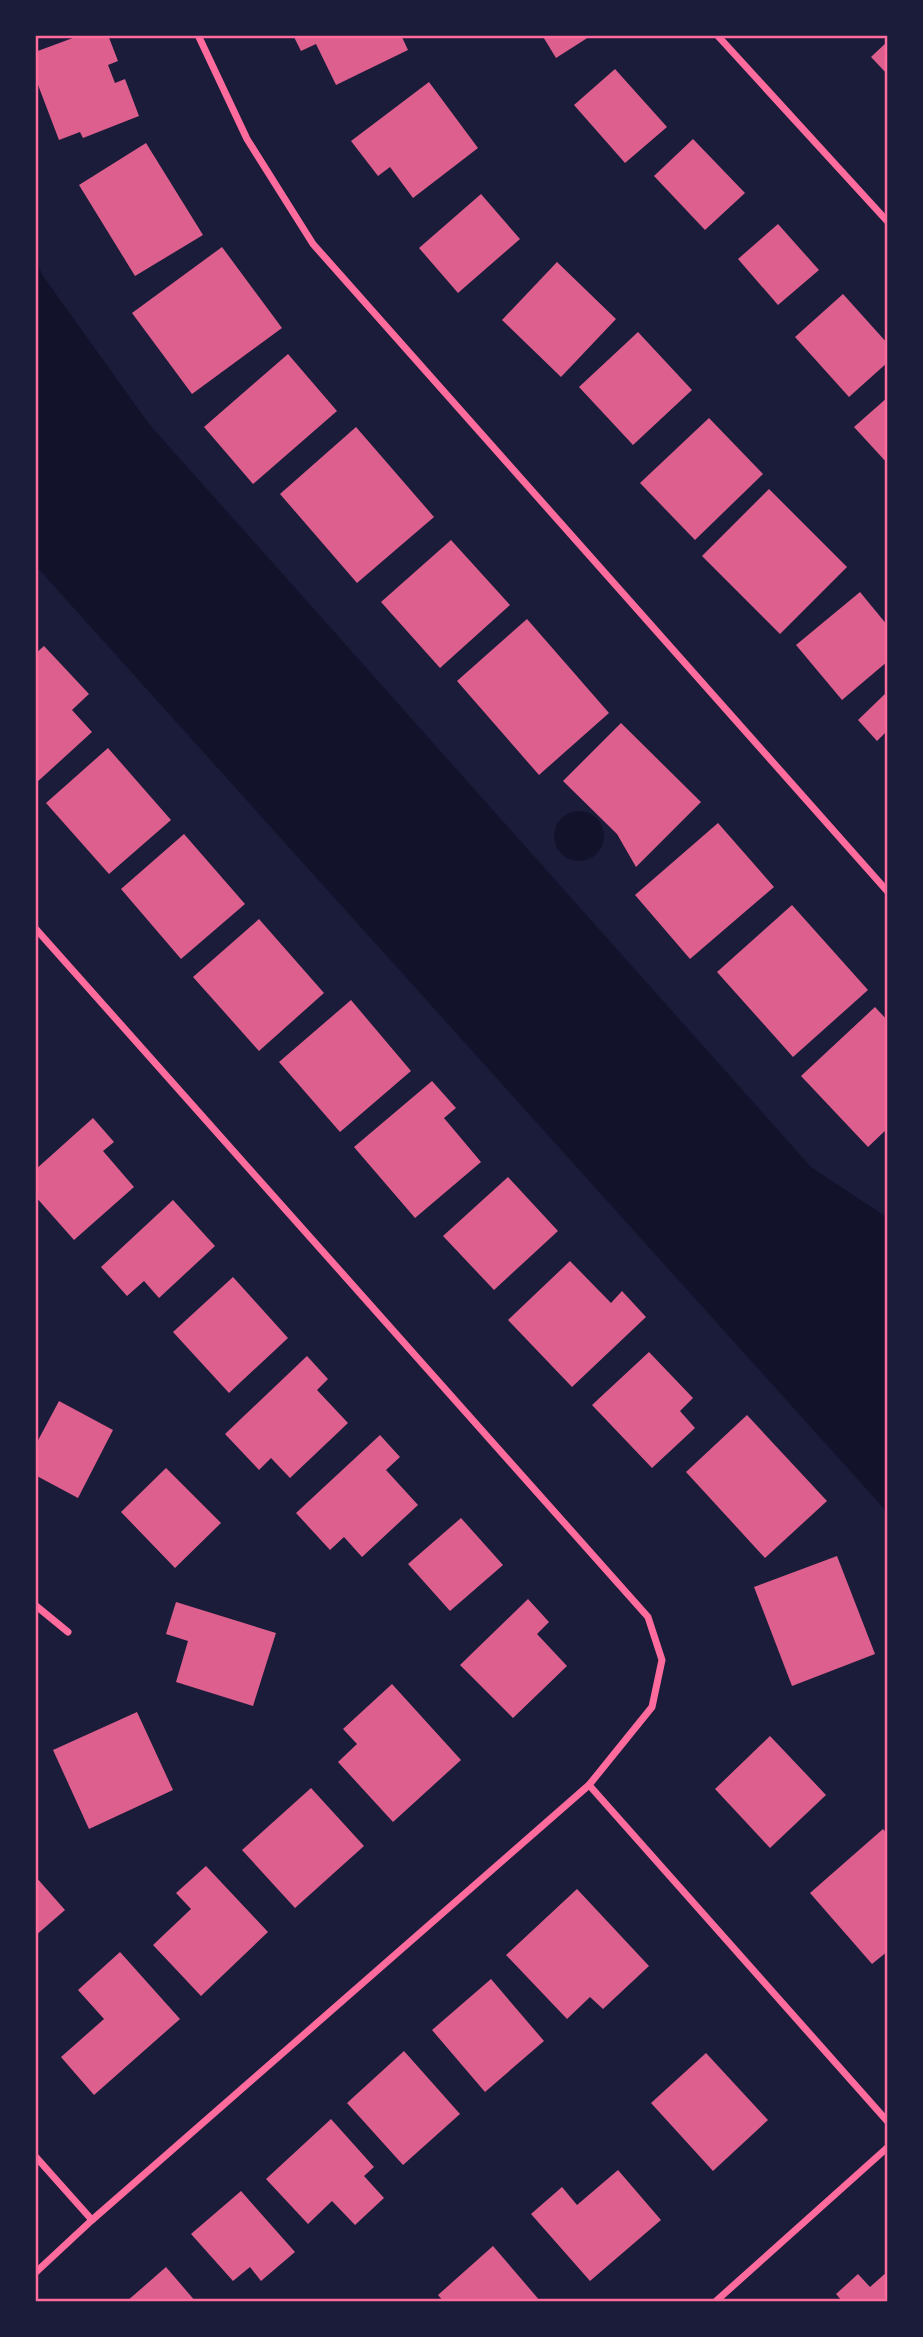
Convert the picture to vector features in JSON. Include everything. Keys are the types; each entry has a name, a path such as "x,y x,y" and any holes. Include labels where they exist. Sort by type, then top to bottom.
{"street":[{"path":"198,35 247,139 313,244 888,892"},
{"path":"717,35 888,222"},
{"path":"35,928 648,1617 662,1660 652,1707 589,1785 35,2273"},
{"path":"35,1605 68,1632"},
{"path":"589,1785 888,2122"},
{"path":"715,2302 888,2147"},
{"path":"35,2156 92,2220"}],"shaded area":[{"path":"35,259 43,276 149,424 811,1167 888,1218 888,1513 35,565"},
{"path":"579,811 597,818 604,836 597,854 579,861 561,854 554,836 561,818"}],"building":[{"path":"81,35 108,35 118,61 108,65 115,83 125,79 139,116 83,138 80,132 59,140 35,77 35,52"},
{"path":"293,35 401,35 408,50 336,85 316,44 301,51"},
{"path":"542,35 592,35 556,58"},
{"path":"888,41 888,75 871,57"},
{"path":"615,69 667,127 625,163 574,105"},
{"path":"429,82 478,148 413,198 390,167 378,176 351,141"},
{"path":"693,139 745,193 705,230 654,176"},
{"path":"146,143 203,235 135,276 79,185"},
{"path":"481,194 520,239 458,293 419,248"},
{"path":"778,224 819,270 778,305 738,259"},
{"path":"222,247 282,328 192,394 132,313"},
{"path":"557,262 616,319 561,377 502,320"},
{"path":"843,294 888,344 888,362 849,397 795,337"},
{"path":"638,332 692,390 633,445 579,387"},
{"path":"288,354 337,411 253,484 204,427"},
{"path":"888,397 888,464 854,427"},
{"path":"709,418 763,474 695,540 640,483"},
{"path":"356,427 434,517 357,583 280,494"},
{"path":"769,489 847,567 780,634 702,556"},
{"path":"451,540 510,605 440,668 381,602"},
{"path":"860,592 888,626 888,661 842,700 796,645"},
{"path":"527,619 609,713 539,775 457,681"},
{"path":"44,646 89,694 72,710 92,732 35,784 35,654"},
{"path":"888,691 888,730 877,741 858,720"},
{"path":"621,723 701,802 636,867 617,834 563,781"},
{"path":"108,748 171,820 109,874 46,803"},
{"path":"718,823 774,887 690,959 635,895"},
{"path":"184,834 245,904 181,959 121,889"},
{"path":"792,905 868,990 793,1057 717,972"},
{"path":"259,919 324,993 259,1051 193,977"},
{"path":"351,1000 411,1071 340,1132 279,1062"},
{"path":"875,1007 888,1021 888,1128 868,1147 801,1076"},
{"path":"432,1081 456,1108 444,1118 481,1162 415,1218 354,1147"},
{"path":"93,1118 114,1142 103,1151 134,1187 74,1240 35,1196 35,1170"},
{"path":"508,1177 558,1231 494,1290 443,1236"},
{"path":"173,1200 215,1246 159,1298 144,1281 127,1296 101,1267"},
{"path":"570,1261 611,1303 622,1291 646,1317 572,1387 508,1320"},
{"path":"233,1277 288,1338 229,1393 173,1332"},
{"path":"649,1352 693,1398 680,1411 695,1428 652,1468 592,1405"},
{"path":"307,1356 328,1379 317,1390 348,1423 290,1478 271,1458 259,1470 225,1434"},
{"path":"59,1401 113,1430 78,1498 35,1475 35,1446"},
{"path":"747,1415 827,1501 765,1558 686,1472"},
{"path":"380,1435 400,1457 386,1470 418,1505 362,1557 344,1537 330,1550 296,1513"},
{"path":"166,1468 221,1523 175,1568 121,1512"},
{"path":"461,1518 503,1565 450,1611 408,1564"},
{"path":"837,1556 875,1654 792,1686 754,1587"},
{"path":"528,1599 549,1622 537,1634 567,1666 513,1718 460,1665"},
{"path":"176,1602 276,1633 253,1706 176,1682 188,1641 166,1634"},
{"path":"392,1684 461,1760 393,1822 338,1762 357,1744 343,1729"},
{"path":"137,1712 173,1790 89,1829 53,1750"},
{"path":"770,1736 826,1795 770,1848 715,1789"},
{"path":"311,1788 364,1846 295,1908 242,1850"},
{"path":"883,1829 888,1835 888,1951 872,1964 810,1893"},
{"path":"206,1866 268,1932 201,1996 153,1945 191,1909 176,1893"},
{"path":"35,1876 65,1910 35,1936"},
{"path":"577,1889 649,1966 603,2009 590,1997 567,2019 506,1955"},
{"path":"120,1952 180,2019 94,2095 61,2057 104,2019 78,1990"},
{"path":"491,1979 544,2041 485,2092 432,2030"},
{"path":"404,2051 460,2114 403,2165 347,2103"},
{"path":"706,2053 768,2120 713,2171 651,2103"},
{"path":"331,2119 374,2167 364,2176 384,2198 355,2225 332,2201 308,2224 266,2179"},
{"path":"618,2170 661,2220 590,2281 531,2214 562,2187 577,2205"},
{"path":"241,2191 295,2252 261,2281 250,2267 233,2281 191,2234"},
{"path":"493,2246 541,2302 444,2302 438,2295"},
{"path":"166,2267 196,2302 126,2302"},
{"path":"888,2271 888,2302 843,2302 836,2294 858,2274 870,2287"}]}
